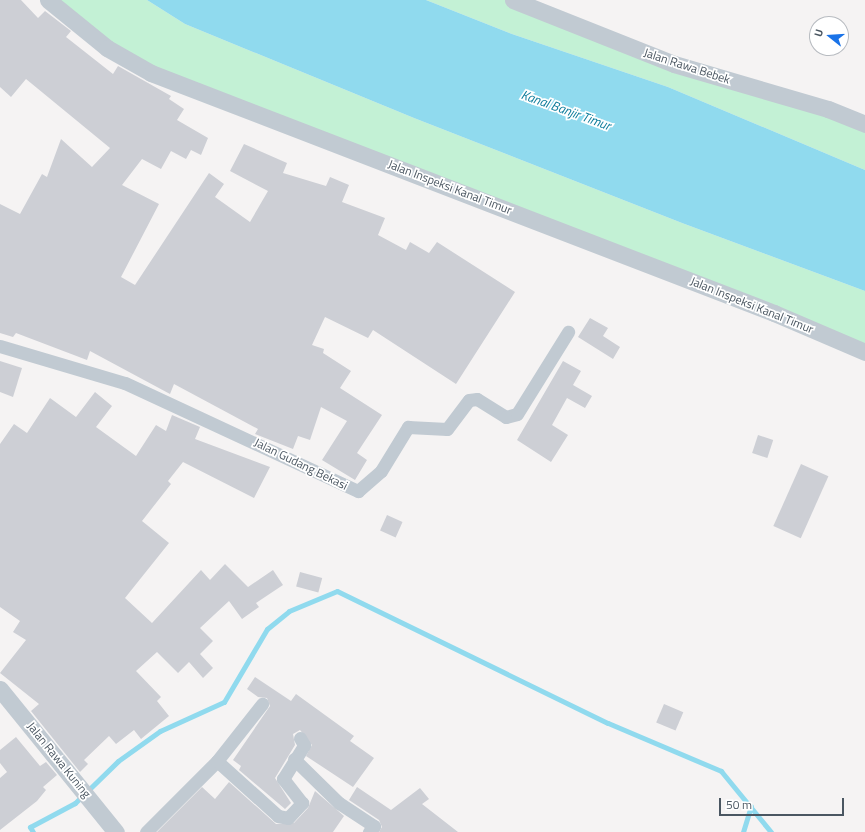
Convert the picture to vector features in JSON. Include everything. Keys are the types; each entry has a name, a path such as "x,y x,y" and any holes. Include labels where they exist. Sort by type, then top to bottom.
{"street":[{"name":"Jalan Inspeksi Kanal Timur","path":"48,0 107,48 151,73 774,312 865,352"},
{"name":"Jalan Rawa Bebek","path":"513,0 674,64 828,109 865,124"},
{"name":"Jalan Gudang Bekasi","path":"0,346 125,383 358,491 366,487 380,471 408,427 447,429 470,400 477,399 506,417 517,414 568,332"},
{"name":"Jalan Rawa Kuning","path":"0,689 68,770 116,832"},
{"path":"146,832 217,761 262,704"},
{"path":"217,761 284,819 302,803 283,779 304,745 300,738"},
{"path":"294,759 338,802 374,826 369,832"}],"green space":[{"path":"48,0 147,0 185,24 414,118 682,223 865,291 865,349 151,73"},
{"path":"426,0 513,0 865,124 865,170 668,87 512,34"}],"water":[{"name":"Kanal Banjir Timur","path":"147,0 426,0 512,34 668,87 865,170 865,291 682,223 414,118 185,24"}],"building":[{"path":"0,0 21,0 38,18 45,11 71,31 66,37 113,74 118,66 171,96 169,99 184,109 177,120 208,138 201,155 191,150 186,159 171,151 161,169 142,159 122,185 159,204 121,277 135,285 209,173 224,184 215,197 250,222 268,191 230,171 244,144 287,163 283,173 326,186 330,177 349,185 342,202 385,218 378,235 406,250 410,242 429,253 437,242 515,292 456,384 373,330 368,338 325,317 312,345 324,349 323,353 351,371 340,388 382,415 357,453 367,460 355,480 322,460 347,421 321,407 310,440 298,436 293,449 255,434 258,429 174,384 170,394 90,351 87,360 16,333 13,337 0,333 0,204 20,214 42,174 47,177 61,139 92,167 110,148 26,79 11,97 0,87"},
{"path":"590,318 608,328 603,336 620,347 613,359 578,337"},
{"path":"0,361 22,368 13,397 0,392"},
{"path":"563,361 581,371 573,385 592,396 585,408 567,398 552,425 568,435 551,462 517,440"},
{"path":"95,392 112,406 96,427 136,456 156,425 166,431 172,415 200,427 195,439 270,467 254,498 183,462 168,481 171,484 142,521 169,543 125,598 152,623 201,570 210,580 225,564 248,587 273,570 283,585 256,603 259,607 242,619 229,601 200,628 213,641 200,654 213,668 203,678 189,662 178,673 157,652 136,671 161,697 157,701 169,716 141,739 134,730 116,744 109,736 84,760 88,764 80,772 31,711 39,704 0,673 26,640 13,632 20,621 0,607 0,444 14,424 27,433 50,398 76,417"},
{"path":"758,435 773,440 767,458 752,453"},
{"path":"801,464 828,476 801,538 773,526"},
{"path":"387,515 403,522 396,537 380,531"},
{"path":"300,572 322,578 318,592 296,586"},
{"path":"255,677 291,701 296,694 354,736 350,741 374,758 353,787 306,756 312,745 300,730 293,734 295,745 275,778 291,803 285,809 239,770 241,766 233,760 270,706 267,698 258,697 247,689"},
{"path":"664,704 683,712 676,731 656,722"},
{"path":"16,737 40,766 46,762 57,775 43,787 46,790 37,801 0,830 0,778 7,772 0,763 0,750"},
{"path":"229,782 276,824 294,823 308,808 315,791 344,816 333,832 157,832 202,787 215,799"},
{"path":"357,787 391,810 420,788 429,799 422,804 458,832 379,832 382,827 379,820 349,800"}],"waterway":[{"path":"33,832 30,827 75,803 118,761 160,731 224,702 267,629 289,611 337,591 608,723 721,771 771,832"},
{"path":"743,832 751,806"}]}
